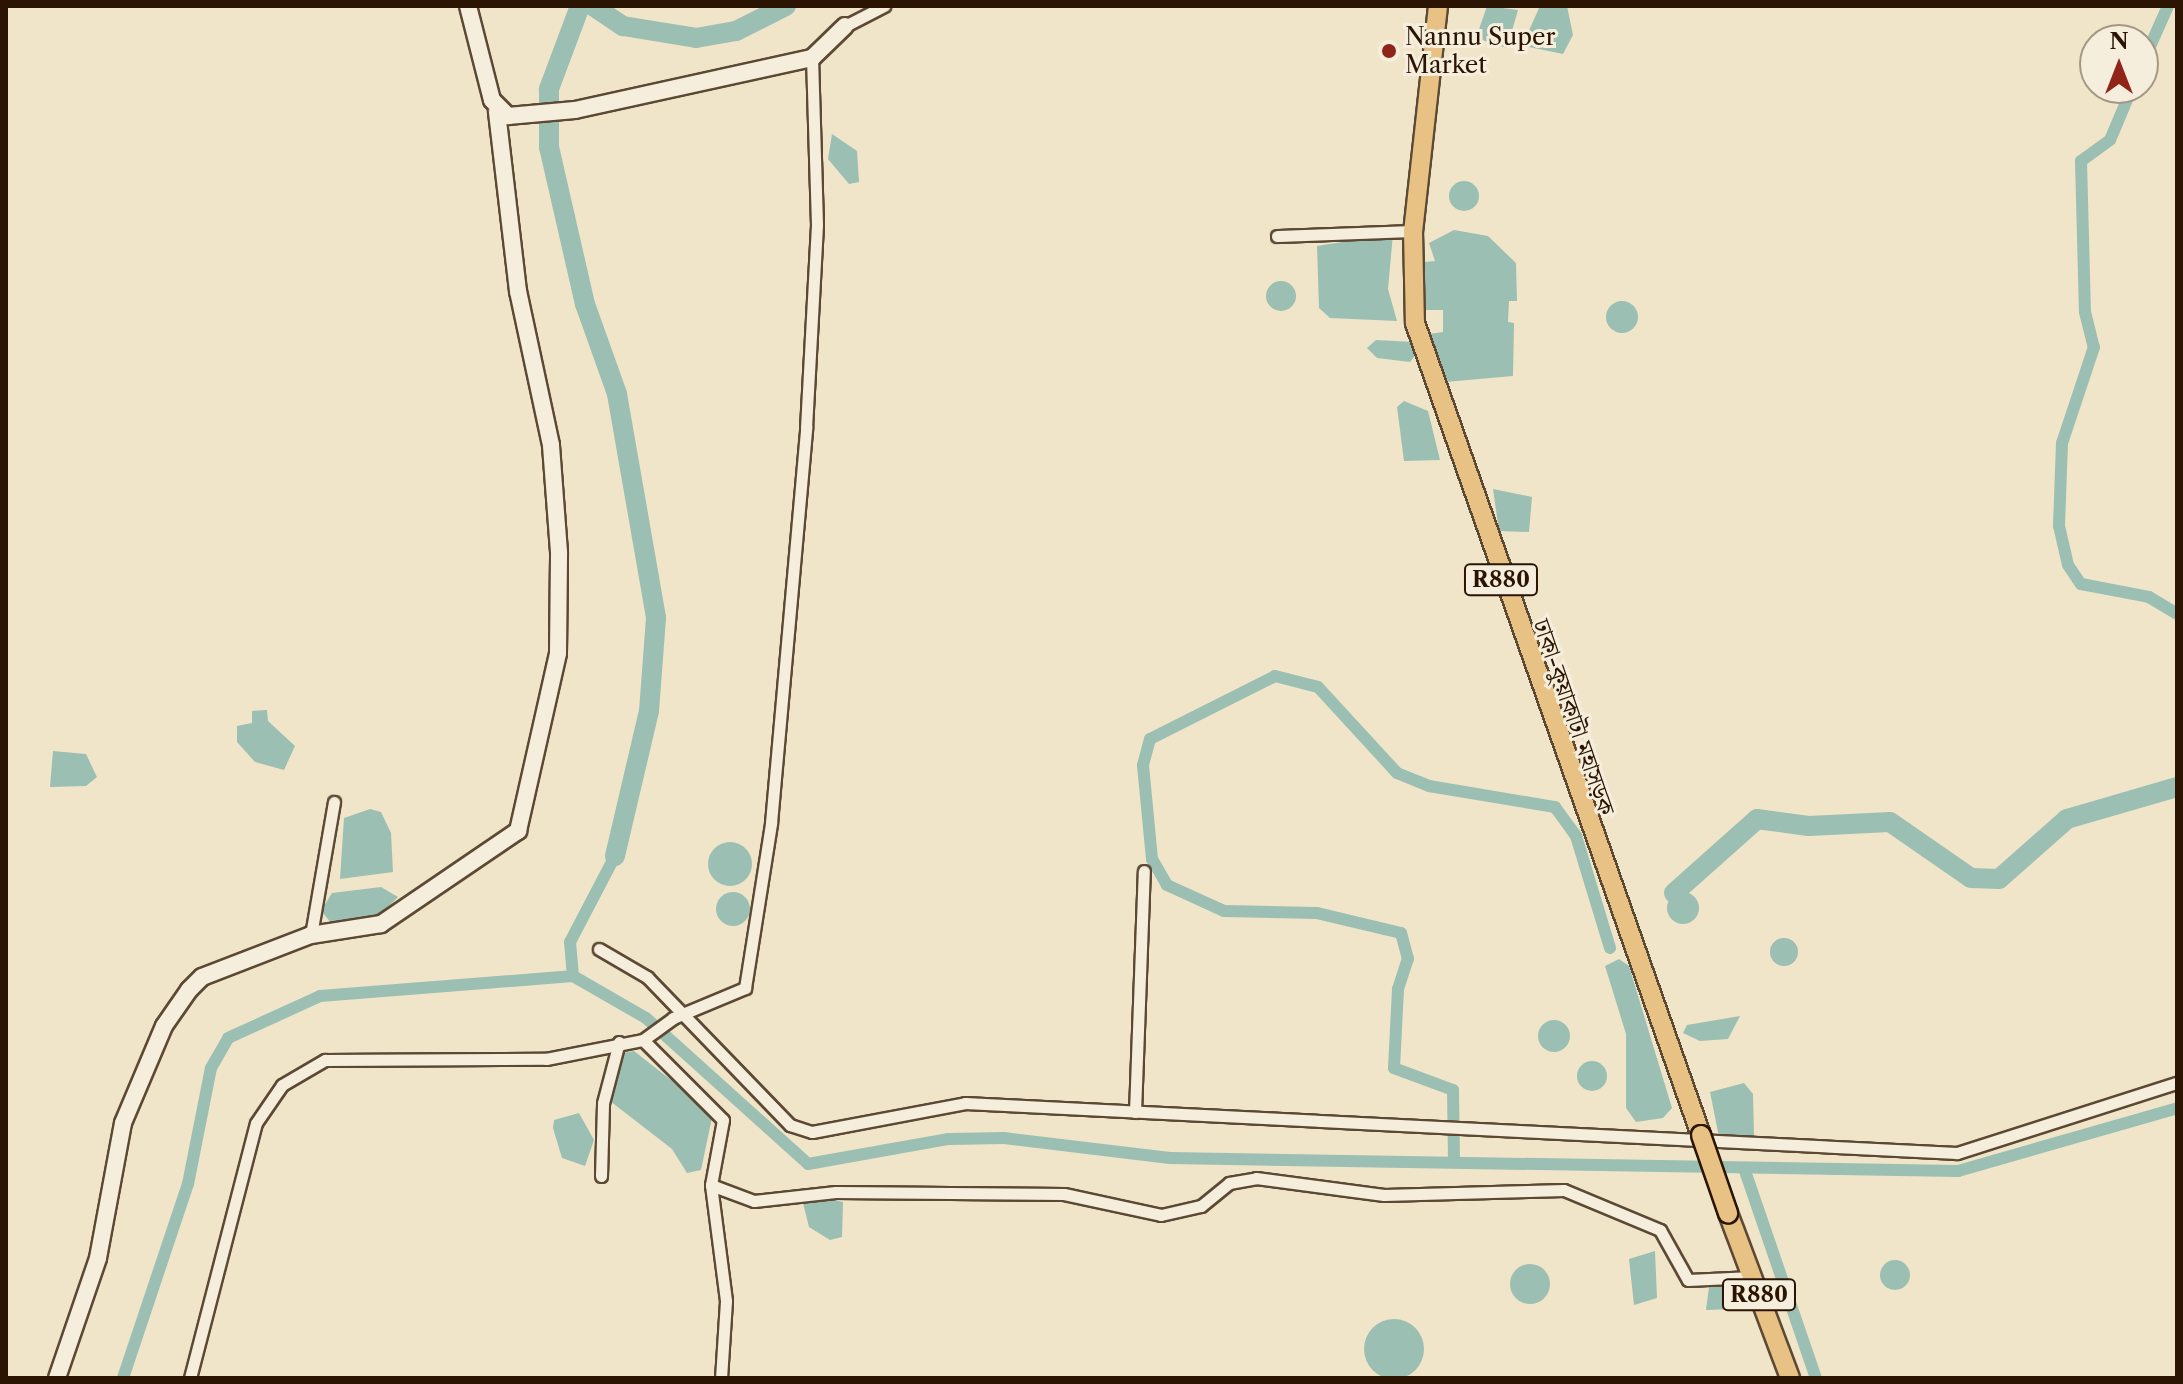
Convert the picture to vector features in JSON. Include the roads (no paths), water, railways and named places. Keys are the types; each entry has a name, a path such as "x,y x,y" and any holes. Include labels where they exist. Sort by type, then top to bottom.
{"main road":[{"name":"ঢাকা-কুয়াকাটা মহাসড়ক","path":"1438,6 1413,231 1415,323 1728,1213 1790,1378"}],"street":[{"path":"57,1378 98,1258 123,1123 164,1026 202,977 311,935 381,924 518,831 558,653 551,445 518,291 497,111 468,6"},
{"path":"497,111 519,115 575,110 812,58 845,26 884,6"},
{"path":"190,1378 256,1123 282,1085 325,1060 546,1059 619,1042 643,1040 679,1017 745,988 771,823 815,293 812,58"},
{"path":"1277,236 1413,231"},
{"path":"311,935 334,802"},
{"path":"1135,1112 1144,871"},
{"path":"599,949 647,977 679,1017 790,1125 812,1132 965,1103 1957,1153 2177,1083"},
{"path":"643,1040 723,1120 711,1185 726,1301 721,1378"},
{"path":"601,1176 603,1103 619,1042"},
{"path":"711,1185 754,1201 836,1192 1078,1195 1161,1215 1201,1206 1229,1183 1256,1178 1384,1195 1564,1190 1660,1230 1688,1280 1752,1277"}],"water":[{"path":"1487,6 1518,10 1507,48 1476,38"},
{"path":"1540,6 1567,6 1573,35 1563,54 1529,47 1526,37"},
{"path":"832,134 857,151 859,182 849,184 828,159"},
{"path":"1464,181 1475,185 1479,196 1475,207 1464,211 1453,207 1449,196 1453,185"},
{"path":"1454,230 1488,236 1516,263 1517,301 1509,301 1508,322 1514,323 1513,376 1445,382 1429,334 1443,332 1443,310 1426,310 1424,262 1435,261 1429,243"},
{"path":"1393,234 1388,289 1397,321 1330,318 1319,308 1317,246"},
{"path":"1281,281 1287,282 1295,290 1295,302 1287,310 1281,311 1275,310 1267,302 1266,296 1267,290 1275,282"},
{"path":"1622,301 1633,306 1638,317 1633,328 1622,333 1611,328 1606,317 1611,306"},
{"path":"1376,340 1413,342 1417,353 1410,362 1377,358 1367,348"},
{"path":"1404,401 1428,411 1440,460 1404,461 1397,407"},
{"path":"1493,489 1532,497 1529,532 1499,531"},
{"path":"267,710 268,721 295,746 284,770 255,762 237,742 237,726 252,723 252,711"},
{"path":"53,751 86,754 97,777 86,786 50,787"},
{"path":"370,809 381,812 391,833 393,872 340,879 344,818"},
{"path":"730,842 745,849 752,864 745,879 730,886 715,879 708,864 715,849"},
{"path":"381,887 398,897 379,916 333,925 321,911 332,893"},
{"path":"733,892 745,897 750,909 745,921 733,926 721,921 716,909 721,897"},
{"path":"1683,892 1694,897 1699,908 1694,919 1683,924 1672,919 1667,908 1672,897"},
{"path":"1784,938 1794,942 1798,952 1794,962 1784,966 1774,962 1770,952 1774,942"},
{"path":"1619,959 1629,966 1672,1108 1663,1118 1636,1122 1626,1108 1626,1034 1605,966"},
{"path":"1740,1016 1728,1039 1700,1041 1683,1033 1687,1025"},
{"path":"1554,1020 1565,1025 1570,1036 1565,1047 1554,1052 1543,1047 1538,1036 1543,1025"},
{"path":"634,1051 713,1113 701,1170 687,1173 672,1149 610,1101 618,1054"},
{"path":"1592,1061 1603,1065 1607,1076 1603,1087 1592,1091 1581,1087 1577,1076 1581,1065"},
{"path":"1744,1083 1753,1094 1754,1136 1719,1137 1710,1092"},
{"path":"579,1113 594,1140 585,1166 562,1158 553,1128 554,1120"},
{"path":"824,1198 843,1202 842,1237 830,1240 809,1227 803,1203"},
{"path":"1655,1251 1657,1298 1634,1305 1629,1259"},
{"path":"1895,1260 1901,1261 1909,1269 1909,1281 1901,1289 1895,1290 1889,1289 1881,1281 1880,1275 1881,1269 1889,1261"},
{"path":"1530,1264 1544,1270 1550,1284 1544,1298 1530,1304 1516,1298 1510,1284 1516,1270"},
{"path":"1721,1283 1740,1284 1748,1299 1736,1309 1706,1310 1709,1287"},
{"path":"1394,1319 1405,1321 1415,1328 1422,1338 1422,1360 1415,1370 1405,1377 1394,1379 1383,1377 1373,1370 1366,1360 1364,1349 1366,1338 1373,1328 1383,1321"}],"waterway":[{"path":"580,6 549,89 549,147 585,304 617,394 656,618 649,711 615,856"},
{"path":"593,6 623,26 696,38 736,31 786,6"},
{"path":"2159,26 2168,6"},
{"path":"2125,104 2110,140 2081,161 2085,312 2094,347 2062,443 2059,526 2068,565 2081,584 2149,597 2177,614"},
{"path":"1454,1162 1453,1090 1394,1068 1398,989 1408,959 1401,933 1317,913 1224,911 1167,885 1152,859 1143,765 1150,739 1275,676 1318,687 1397,773 1429,786 1555,807 1576,836 1610,948"},
{"path":"1674,893 1757,819 1809,826 1890,822 1971,878 1999,879 2067,819 2177,787"},
{"path":"615,856 570,942 573,976 646,1018 808,1164 949,1139 1004,1138 1170,1158 1958,1171 2177,1108"},
{"path":"123,1378 188,1184 211,1068 228,1038 320,996 573,976"},
{"path":"1744,1168 1816,1378"}],"place":[{"name":"Nannu Super Market","path":"1389,51"}]}
